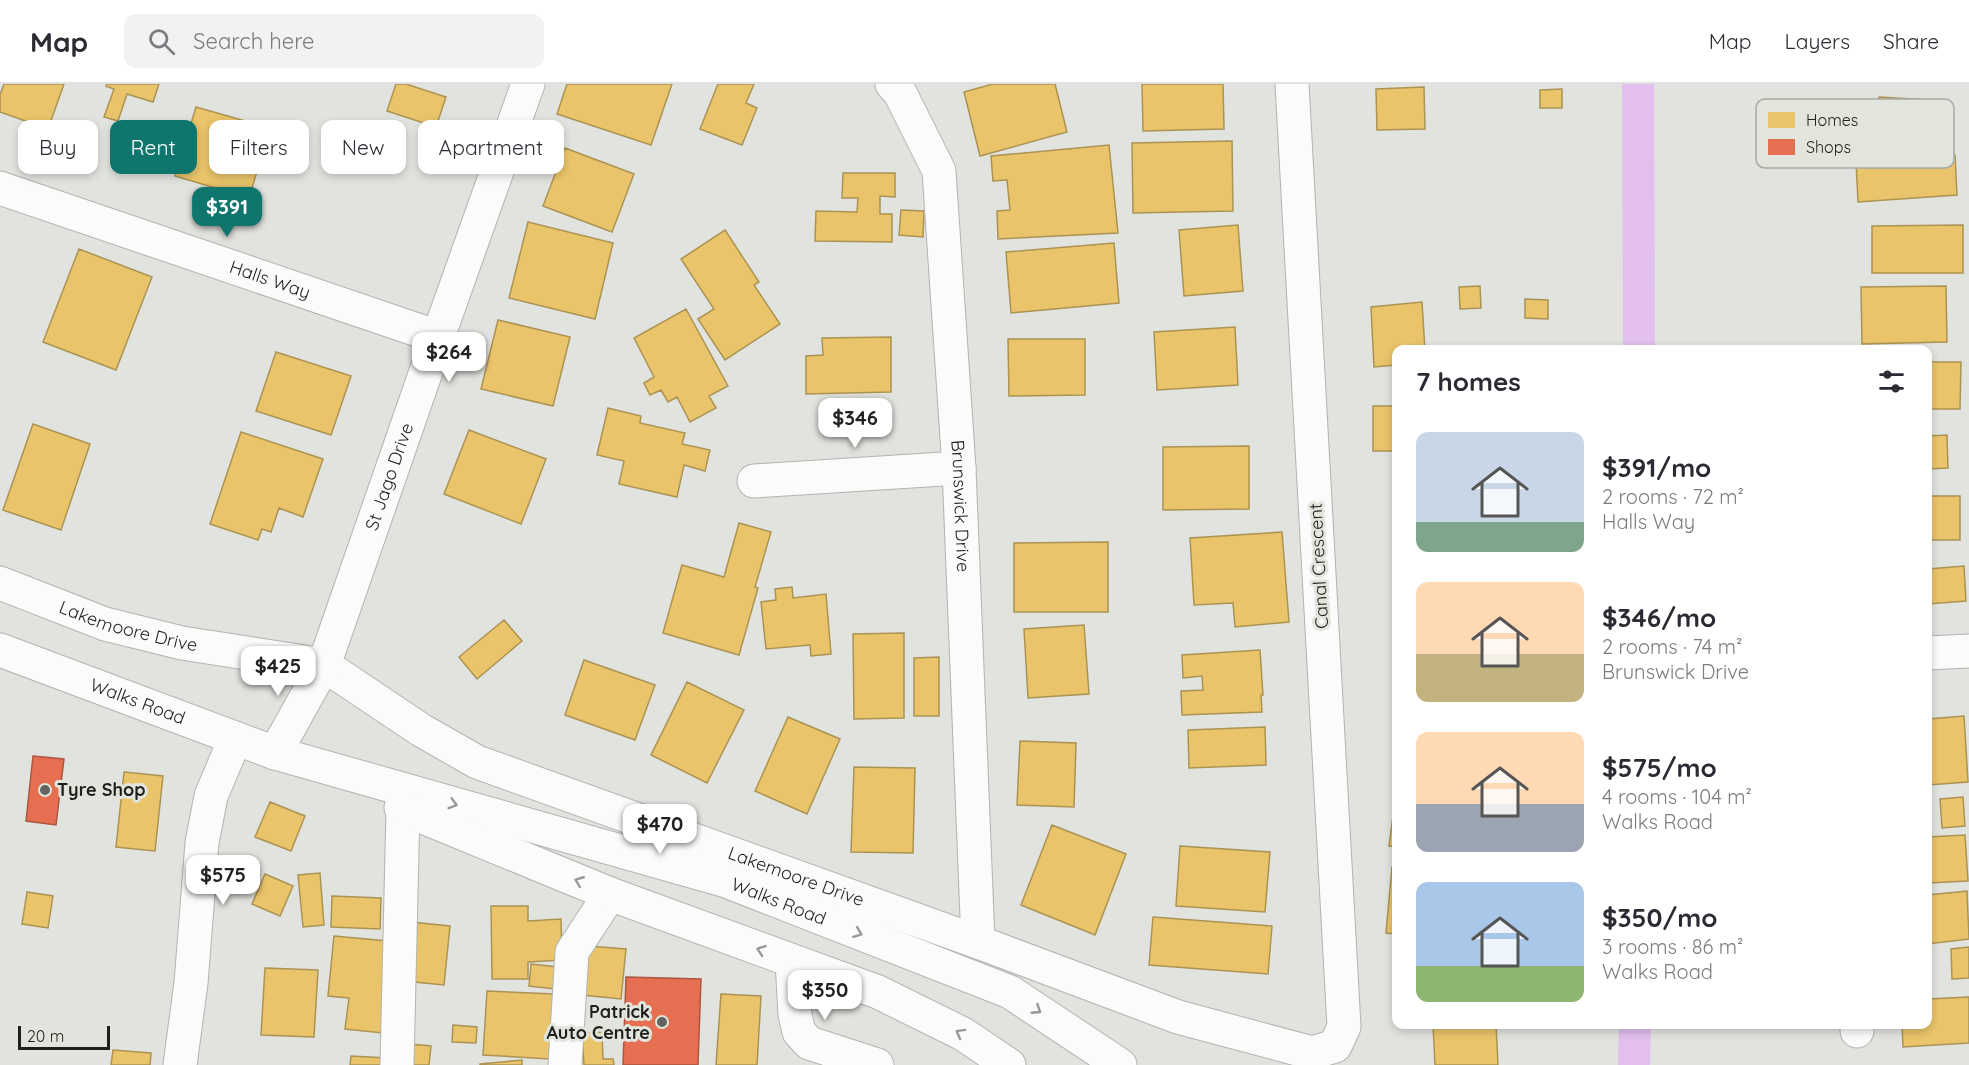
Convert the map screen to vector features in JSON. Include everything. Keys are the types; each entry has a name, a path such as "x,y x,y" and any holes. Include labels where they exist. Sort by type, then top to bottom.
{"street":[{"name":"St Jago Drive","path":"275,753 324,665 528,84"},
{"name":"Brunswick Drive","path":"892,84 900,93 939,171 959,468 978,942"},
{"name":"Canal Crescent","path":"1292,84 1344,1027 1335,1046"},
{"name":"Halls Way","path":"0,188 438,337"},
{"path":"754,481 959,468"},
{"name":"Lakemoore Drive","path":"0,583 105,624 182,643 324,665 421,729 477,762 978,942 1178,1017 1312,1053 1335,1046"},
{"name":"Walks Road","path":"0,650 275,753 726,881 1010,992 1120,1065"},
{"path":"1932,653 1969,651"},
{"path":"180,1065 191,983 202,843 211,796 235,739"},
{"name":"Walks Road","path":"275,753 403,809 610,894 878,992 963,1034 1009,1065"},
{"path":"397,1065 403,809"},
{"path":"565,1065 572,952 610,894"},
{"path":"792,961 795,1015 799,1032 809,1043 877,1065"}],"building: Homes":[{"path":"4,84 64,84 51,120 23,120 0,112 0,95"},
{"path":"107,84 159,84 153,102 127,94 118,120 104,117 114,89 106,86"},
{"path":"396,84 406,84 446,97 438,120 418,121 387,111"},
{"path":"567,84 672,84 651,145 557,114"},
{"path":"718,84 754,84 746,103 757,108 742,145 700,129"},
{"path":"993,84 1055,84 1067,132 980,156 964,92"},
{"path":"1142,84 1223,84 1224,129 1143,131"},
{"path":"1424,87 1425,129 1377,130 1376,89"},
{"path":"1562,89 1562,108 1540,108 1540,90"},
{"path":"1879,97 1912,99 1879,99"},
{"path":"196,107 242,120 209,120 209,174 256,174 249,198 175,176 176,174 197,174 197,120 192,120"},
{"path":"1232,141 1233,211 1133,213 1132,143"},
{"path":"1109,145 1118,233 998,239 997,211 1010,210 1007,180 993,181 991,156"},
{"path":"565,148 634,174 612,232 543,206 555,174 564,174"},
{"path":"1954,155 1957,195 1858,202 1856,168 1954,168"},
{"path":"843,173 895,173 895,197 880,196 880,214 892,214 892,242 815,241 816,211 857,212 858,198 842,198"},
{"path":"901,210 924,211 923,237 899,235"},
{"path":"528,222 613,243 595,319 509,298"},
{"path":"1238,225 1243,291 1184,296 1179,230"},
{"path":"1963,225 1963,273 1872,273 1872,226"},
{"path":"725,230 759,282 754,285 780,324 725,360 698,319 714,309 681,259"},
{"path":"1114,243 1119,303 1011,313 1006,252"},
{"path":"79,249 152,277 116,370 43,342"},
{"path":"1480,286 1481,308 1460,309 1459,287"},
{"path":"1946,286 1947,342 1862,344 1861,287"},
{"path":"1525,299 1548,300 1548,319 1525,318"},
{"path":"1422,302 1425,345 1392,345 1392,365 1374,367 1371,307"},
{"path":"686,309 728,386 709,396 716,408 690,422 677,397 668,402 661,390 650,395 644,383 654,377 634,338"},
{"path":"498,320 570,337 553,406 481,389"},
{"path":"1235,327 1238,385 1157,390 1154,332"},
{"path":"891,337 891,392 806,394 806,356 823,355 822,338"},
{"path":"1008,339 1085,339 1085,395 1009,396"},
{"path":"276,352 351,376 331,435 256,411"},
{"path":"1932,362 1961,362 1960,409 1932,409"},
{"path":"1373,406 1392,406 1392,451 1373,451"},
{"path":"608,408 641,416 640,423 685,433 682,444 710,450 705,471 684,465 677,497 619,484 624,461 597,455"},
{"path":"33,424 90,444 61,530 3,510"},
{"path":"469,430 546,459 521,524 444,494"},
{"path":"241,432 323,459 303,517 279,508 271,532 262,529 258,540 210,524"},
{"path":"1947,435 1948,468 1932,469 1932,436"},
{"path":"1249,446 1249,509 1163,510 1163,447"},
{"path":"1932,496 1960,496 1960,540 1932,540"},
{"path":"739,523 771,532 739,655 663,633 682,565 724,577"},
{"path":"1282,532 1289,622 1235,627 1233,603 1194,605 1190,538"},
{"path":"1108,542 1108,612 1014,612 1014,543"},
{"path":"1964,566 1966,601 1932,604 1932,569"},
{"path":"792,587 793,598 826,594 831,654 811,656 810,645 766,649 761,602 776,600 775,589"},
{"path":"504,620 522,641 477,679 459,657"},
{"path":"1084,625 1089,694 1028,698 1024,629"},
{"path":"904,633 904,718 854,719 853,634"},
{"path":"1260,650 1262,712 1182,715 1181,691 1203,690 1202,676 1183,678 1182,655"},
{"path":"939,657 939,716 914,716 914,658"},
{"path":"584,660 655,685 635,740 565,715"},
{"path":"687,682 744,710 707,783 651,755"},
{"path":"1964,716 1968,782 1932,785 1932,719"},
{"path":"788,717 840,739 807,814 755,791"},
{"path":"1265,727 1266,765 1189,768 1188,730"},
{"path":"1020,741 1076,743 1074,807 1017,805"},
{"path":"854,767 915,768 913,853 851,852"},
{"path":"124,772 163,776 155,851 116,847"},
{"path":"1963,797 1965,826 1942,828 1940,799"},
{"path":"270,802 305,816 291,851 255,837"},
{"path":"1392,823 1392,846 1389,846"},
{"path":"1052,825 1126,854 1095,935 1021,905"},
{"path":"1965,835 1968,881 1932,883 1932,837"},
{"path":"1180,846 1270,852 1265,912 1176,906"},
{"path":"1392,867 1392,934 1386,933"},
{"path":"320,873 324,925 303,927 298,875"},
{"path":"265,874 293,886 280,916 252,904"},
{"path":"1967,891 1969,939 1932,944 1932,895"},
{"path":"27,892 53,896 48,928 22,924"},
{"path":"332,896 381,898 380,929 331,927"},
{"path":"491,906 528,906 528,921 561,919 562,960 528,962 528,979 492,979"},
{"path":"1153,917 1272,926 1268,974 1149,965"},
{"path":"411,922 450,926 444,985 404,981"},
{"path":"334,936 398,942 383,1033 345,1029 349,998 328,996"},
{"path":"588,946 626,949 621,999 582,995"},
{"path":"1969,947 1969,978 1952,979 1951,949"},
{"path":"531,964 558,967 555,989 529,986"},
{"path":"265,968 318,970 314,1037 261,1035"},
{"path":"487,991 554,994 550,1059 483,1055"},
{"path":"721,994 761,996 757,1065 716,1065"},
{"path":"1969,997 1969,1043 1903,1047 1902,1029 1932,1029 1932,999"},
{"path":"453,1025 477,1027 476,1043 452,1042"},
{"path":"1433,1029 1496,1029 1498,1065 1435,1065"},
{"path":"602,1032 603,1059 613,1059 614,1065 584,1065 582,1033"},
{"path":"410,1044 431,1046 429,1065 407,1065"},
{"path":"113,1050 151,1053 150,1065 111,1065"},
{"path":"351,1056 387,1058 387,1065 350,1065"},
{"path":"522,1060 522,1065 480,1065 480,1064"}],"building: Shops":[{"name":"Tyre Shop","path":"33,756 64,759 56,825 26,821"},
{"name":"Patrick Auto Centre","path":"626,977 701,979 698,1065 623,1065"}],"waterway":[{"path":"1638,84 1639,345"},
{"path":"1634,1065 1635,1029"}],"place":[{"name":"Tyre Shop","path":"45,790"},
{"name":"Patrick Auto Centre","path":"662,1022"}]}
